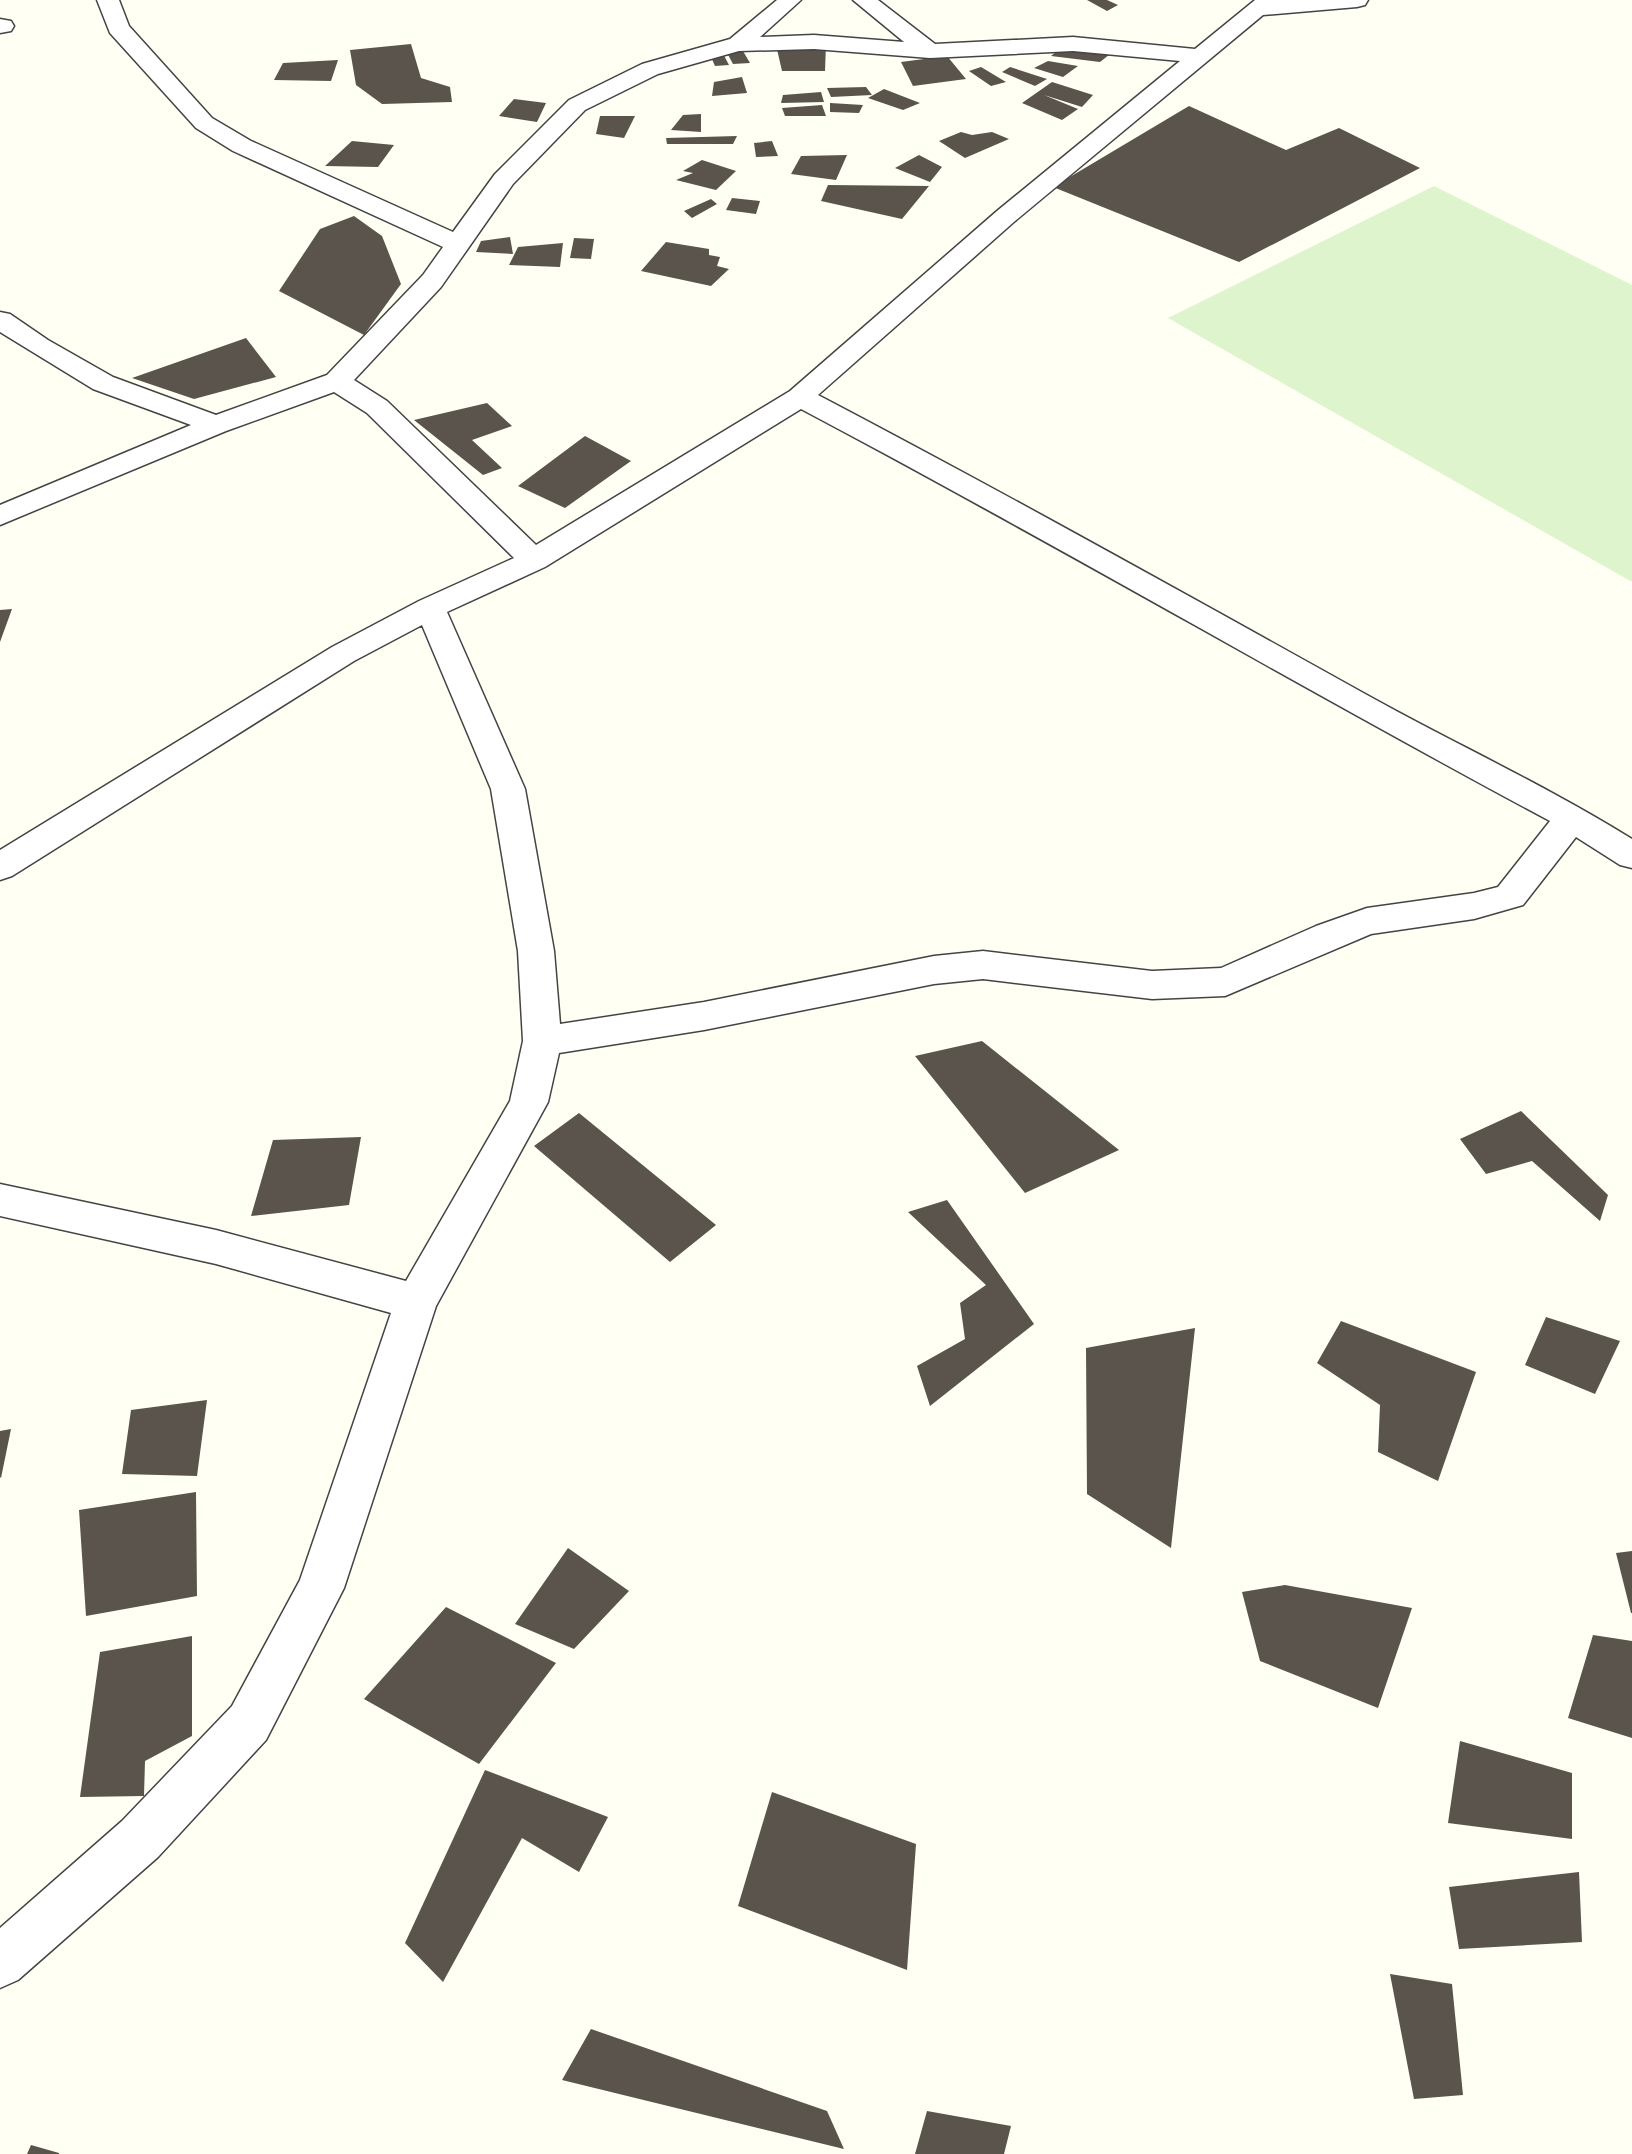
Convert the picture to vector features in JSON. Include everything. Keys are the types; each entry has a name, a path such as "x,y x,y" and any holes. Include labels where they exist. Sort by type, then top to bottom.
{"street":[{"path":"108,0 118,28 204,123 242,146 458,244"},
{"path":"738,44 790,0"},
{"path":"863,0 930,51"},
{"path":"0,867 343,654 430,608 534,560 800,397 1006,216 1198,56 1264,5 1357,0"},
{"path":"0,516 216,425 337,381 432,281 503,180 577,105 650,69 738,44 814,42 930,51 1073,44 1198,56"},
{"path":"0,320 38,346 103,383 216,425"},
{"path":"337,381 377,407 534,560"},
{"path":"800,397 935,468 1362,706 1572,818 1632,856"},
{"path":"0,1962 140,1839 249,1723 321,1588 416,1302 529,1102 542,1041 536,951 508,789 430,608"},
{"path":"542,1041 704,1016 934,970 983,965 1152,985 1225,982 1329,935 1367,921 1474,906 1510,896 1572,818"},
{"path":"0,1200 216,1247 416,1302"}],"green space":[{"path":"1434,186 1632,285 1632,582 1168,318"}],"building":[{"path":"1087,0 1107,0 1118,5 1107,11"},
{"path":"411,44 421,78 450,87 452,102 382,104 356,85 350,50"},
{"path":"826,44 825,71 782,71 776,45"},
{"path":"740,46 750,63 733,64 725,49"},
{"path":"1063,46 1114,51 1100,62 1051,56"},
{"path":"707,48 720,48 729,65 715,66"},
{"path":"947,56 966,79 913,86 901,62"},
{"path":"338,60 331,81 274,80 283,63"},
{"path":"1048,61 1078,66 1063,77 1034,68"},
{"path":"981,67 1006,82 991,86 969,71"},
{"path":"1010,67 1047,79 1035,86 1002,72"},
{"path":"742,77 747,93 712,96 714,82"},
{"path":"1052,82 1093,95 1082,107 1044,95 1078,109 1062,120 1022,103"},
{"path":"866,87 872,95 831,97 827,88"},
{"path":"884,89 920,103 903,110 868,98"},
{"path":"821,92 824,102 781,103 783,95"},
{"path":"514,99 546,103 537,122 499,116"},
{"path":"830,103 863,105 859,113 830,112"},
{"path":"822,105 826,116 785,116 782,108"},
{"path":"1189,106 1286,150 1339,128 1420,168 1239,262 1053,187"},
{"path":"701,114 701,132 671,130 683,115"},
{"path":"600,116 635,116 624,138 596,134"},
{"path":"961,132 972,135 992,132 1009,139 965,158 939,141"},
{"path":"737,136 733,144 667,144 666,138"},
{"path":"352,141 394,145 378,167 325,166"},
{"path":"772,141 778,156 756,157 754,143"},
{"path":"847,155 836,180 791,174 801,156"},
{"path":"919,155 942,167 930,182 895,168"},
{"path":"702,160 736,171 716,190 676,180 693,173 683,171"},
{"path":"828,185 929,186 902,219 821,201"},
{"path":"732,198 760,201 756,214 726,210"},
{"path":"711,199 717,204 692,218 684,211"},
{"path":"354,216 382,236 401,284 364,335 279,291 320,229"},
{"path":"510,237 513,254 476,252 481,241"},
{"path":"574,238 594,239 591,259 570,258"},
{"path":"666,242 709,249 709,255 720,257 717,266 729,269 711,286 641,271"},
{"path":"563,243 560,267 509,265 518,247"},
{"path":"246,338 276,377 194,399 132,378"},
{"path":"487,403 512,426 472,440 502,468 483,475 414,420"},
{"path":"585,436 631,461 565,508 518,486"},
{"path":"12,609 0,642 0,610"},
{"path":"982,1041 1119,1150 1025,1193 915,1056"},
{"path":"1521,1111 1608,1195 1600,1221 1532,1161 1486,1174 1460,1139"},
{"path":"579,1113 716,1225 670,1262 534,1146"},
{"path":"361,1137 349,1205 251,1216 273,1140"},
{"path":"947,1200 1034,1324 930,1406 917,1366 965,1339 960,1303 986,1285 908,1212"},
{"path":"1546,1317 1620,1341 1595,1394 1525,1365"},
{"path":"1341,1321 1476,1372 1438,1481 1378,1452 1380,1405 1317,1363"},
{"path":"1195,1328 1171,1548 1087,1494 1086,1348"},
{"path":"207,1400 197,1476 122,1474 131,1410"},
{"path":"11,1429 1,1478 0,1431"},
{"path":"196,1492 197,1596 86,1616 79,1510"},
{"path":"568,1548 629,1591 574,1649 515,1624"},
{"path":"1632,1551 1632,1613 1631,1613 1616,1553"},
{"path":"1285,1585 1412,1608 1378,1708 1260,1661 1242,1592"},
{"path":"446,1607 556,1663 479,1764 364,1699"},
{"path":"1593,1635 1632,1641 1632,1738 1568,1718"},
{"path":"192,1636 192,1736 145,1761 144,1796 80,1797 100,1652"},
{"path":"1460,1741 1572,1773 1572,1839 1448,1823"},
{"path":"485,1770 608,1817 579,1872 522,1838 443,1982 405,1943"},
{"path":"772,1792 916,1844 907,1970 738,1906"},
{"path":"1579,1872 1582,1942 1459,1949 1449,1887"},
{"path":"1390,1974 1452,1984 1463,2095 1414,2099"},
{"path":"591,2029 827,2111 844,2149 562,2080"},
{"path":"927,2111 1011,2126 1004,2154 915,2154"},
{"path":"31,2145 59,2153 59,2154 27,2154"}]}
